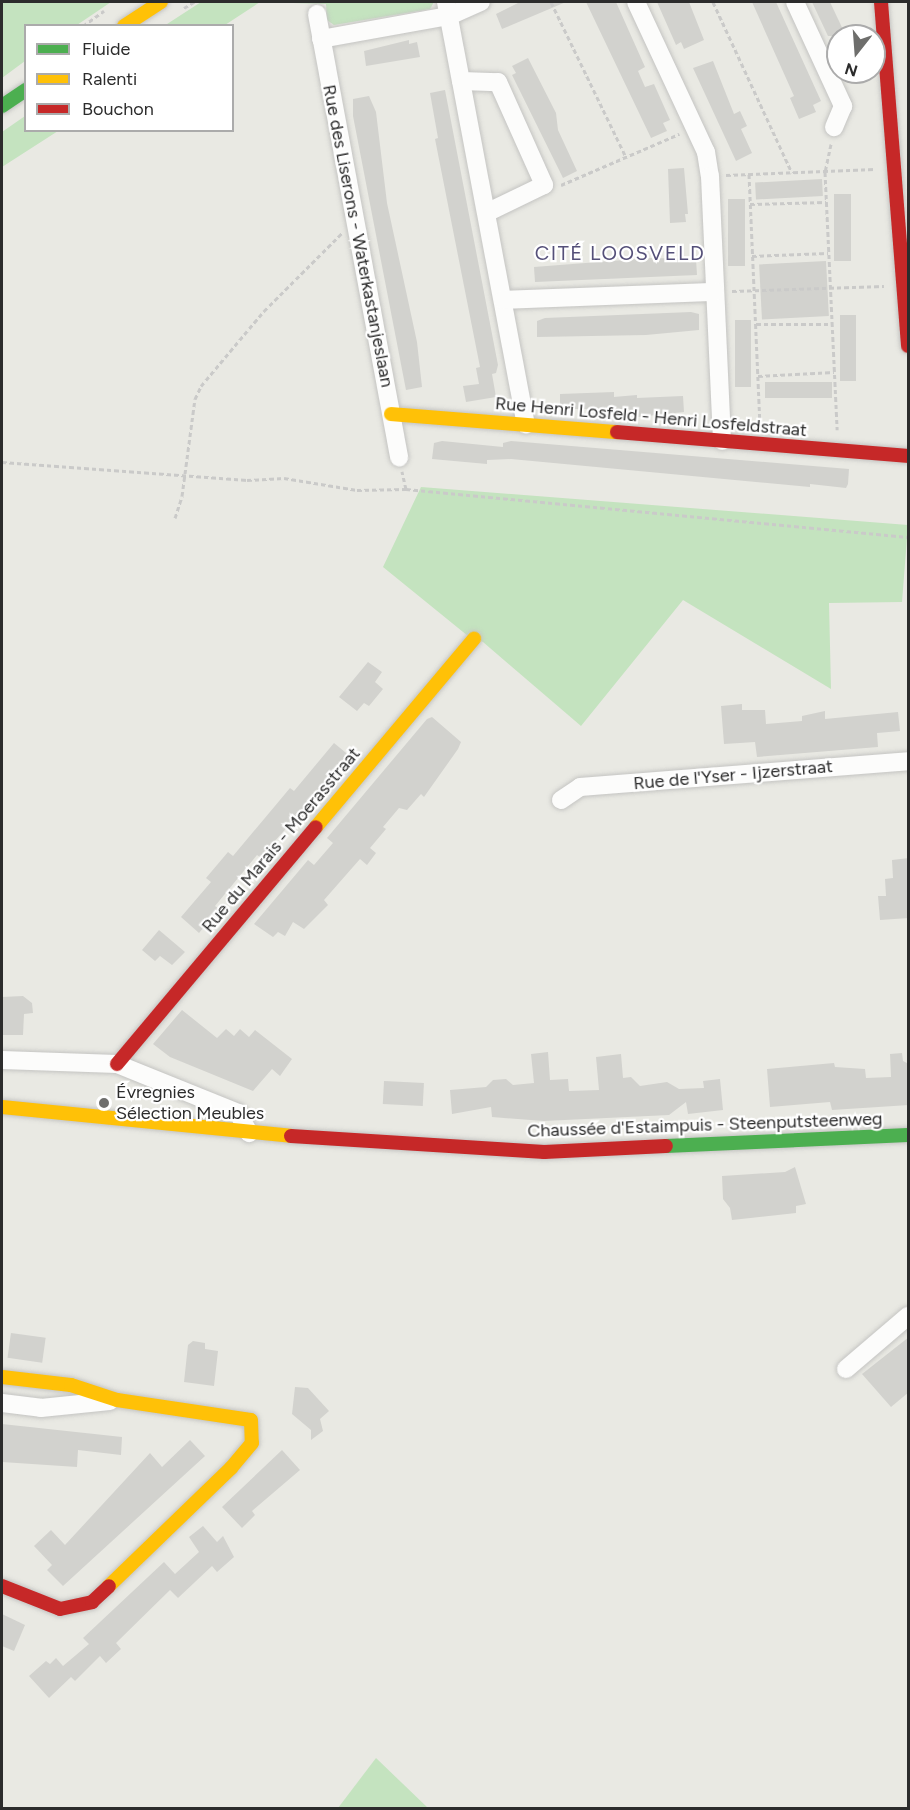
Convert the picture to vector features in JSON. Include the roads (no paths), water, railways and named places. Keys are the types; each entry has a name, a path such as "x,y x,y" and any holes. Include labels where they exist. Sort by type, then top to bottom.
{"main road":[{"path":"127,24 161,2"},
{"path":"881,2 909,346"},
{"path":"2,106 24,91"},
{"name":"Rue Henri Losfeld - Henri Losfeldstraat","path":"391,414 909,456"},
{"name":"Rue du Marais - Moerasstraat","path":"117,1064 474,639"},
{"name":"Chaussée d'Estaimpuis - Steenputsteenweg","path":"2,1107 249,1133 544,1152 909,1135"},
{"path":"2,1377 71,1385 117,1400 251,1420 252,1443 238,1460 92,1602 60,1609 2,1586"}],"street":[{"path":"321,39 481,2"},
{"path":"636,2 706,152 710,176 722,441"},
{"path":"795,2 843,106 834,127"},
{"path":"448,9 526,425"},
{"name":"Rue des Liserons - Waterkastanjeslaan","path":"317,14 399,457"},
{"path":"461,81 498,82 544,185 486,213"},
{"path":"503,300 715,292"},
{"name":"Rue de l'Yser - Ijzerstraat","path":"561,801 580,788 909,760"},
{"path":"2,1060 117,1064 238,1113 249,1133"},
{"path":"846,1369 909,1317"},
{"path":"2,1403 41,1408 117,1400"}],"place":[{"name":"Évregnies Sélection Meubles","path":"104,1103"}],"district":[{"name":"CITÉ LOOSVELD","path":"620,253"}]}
